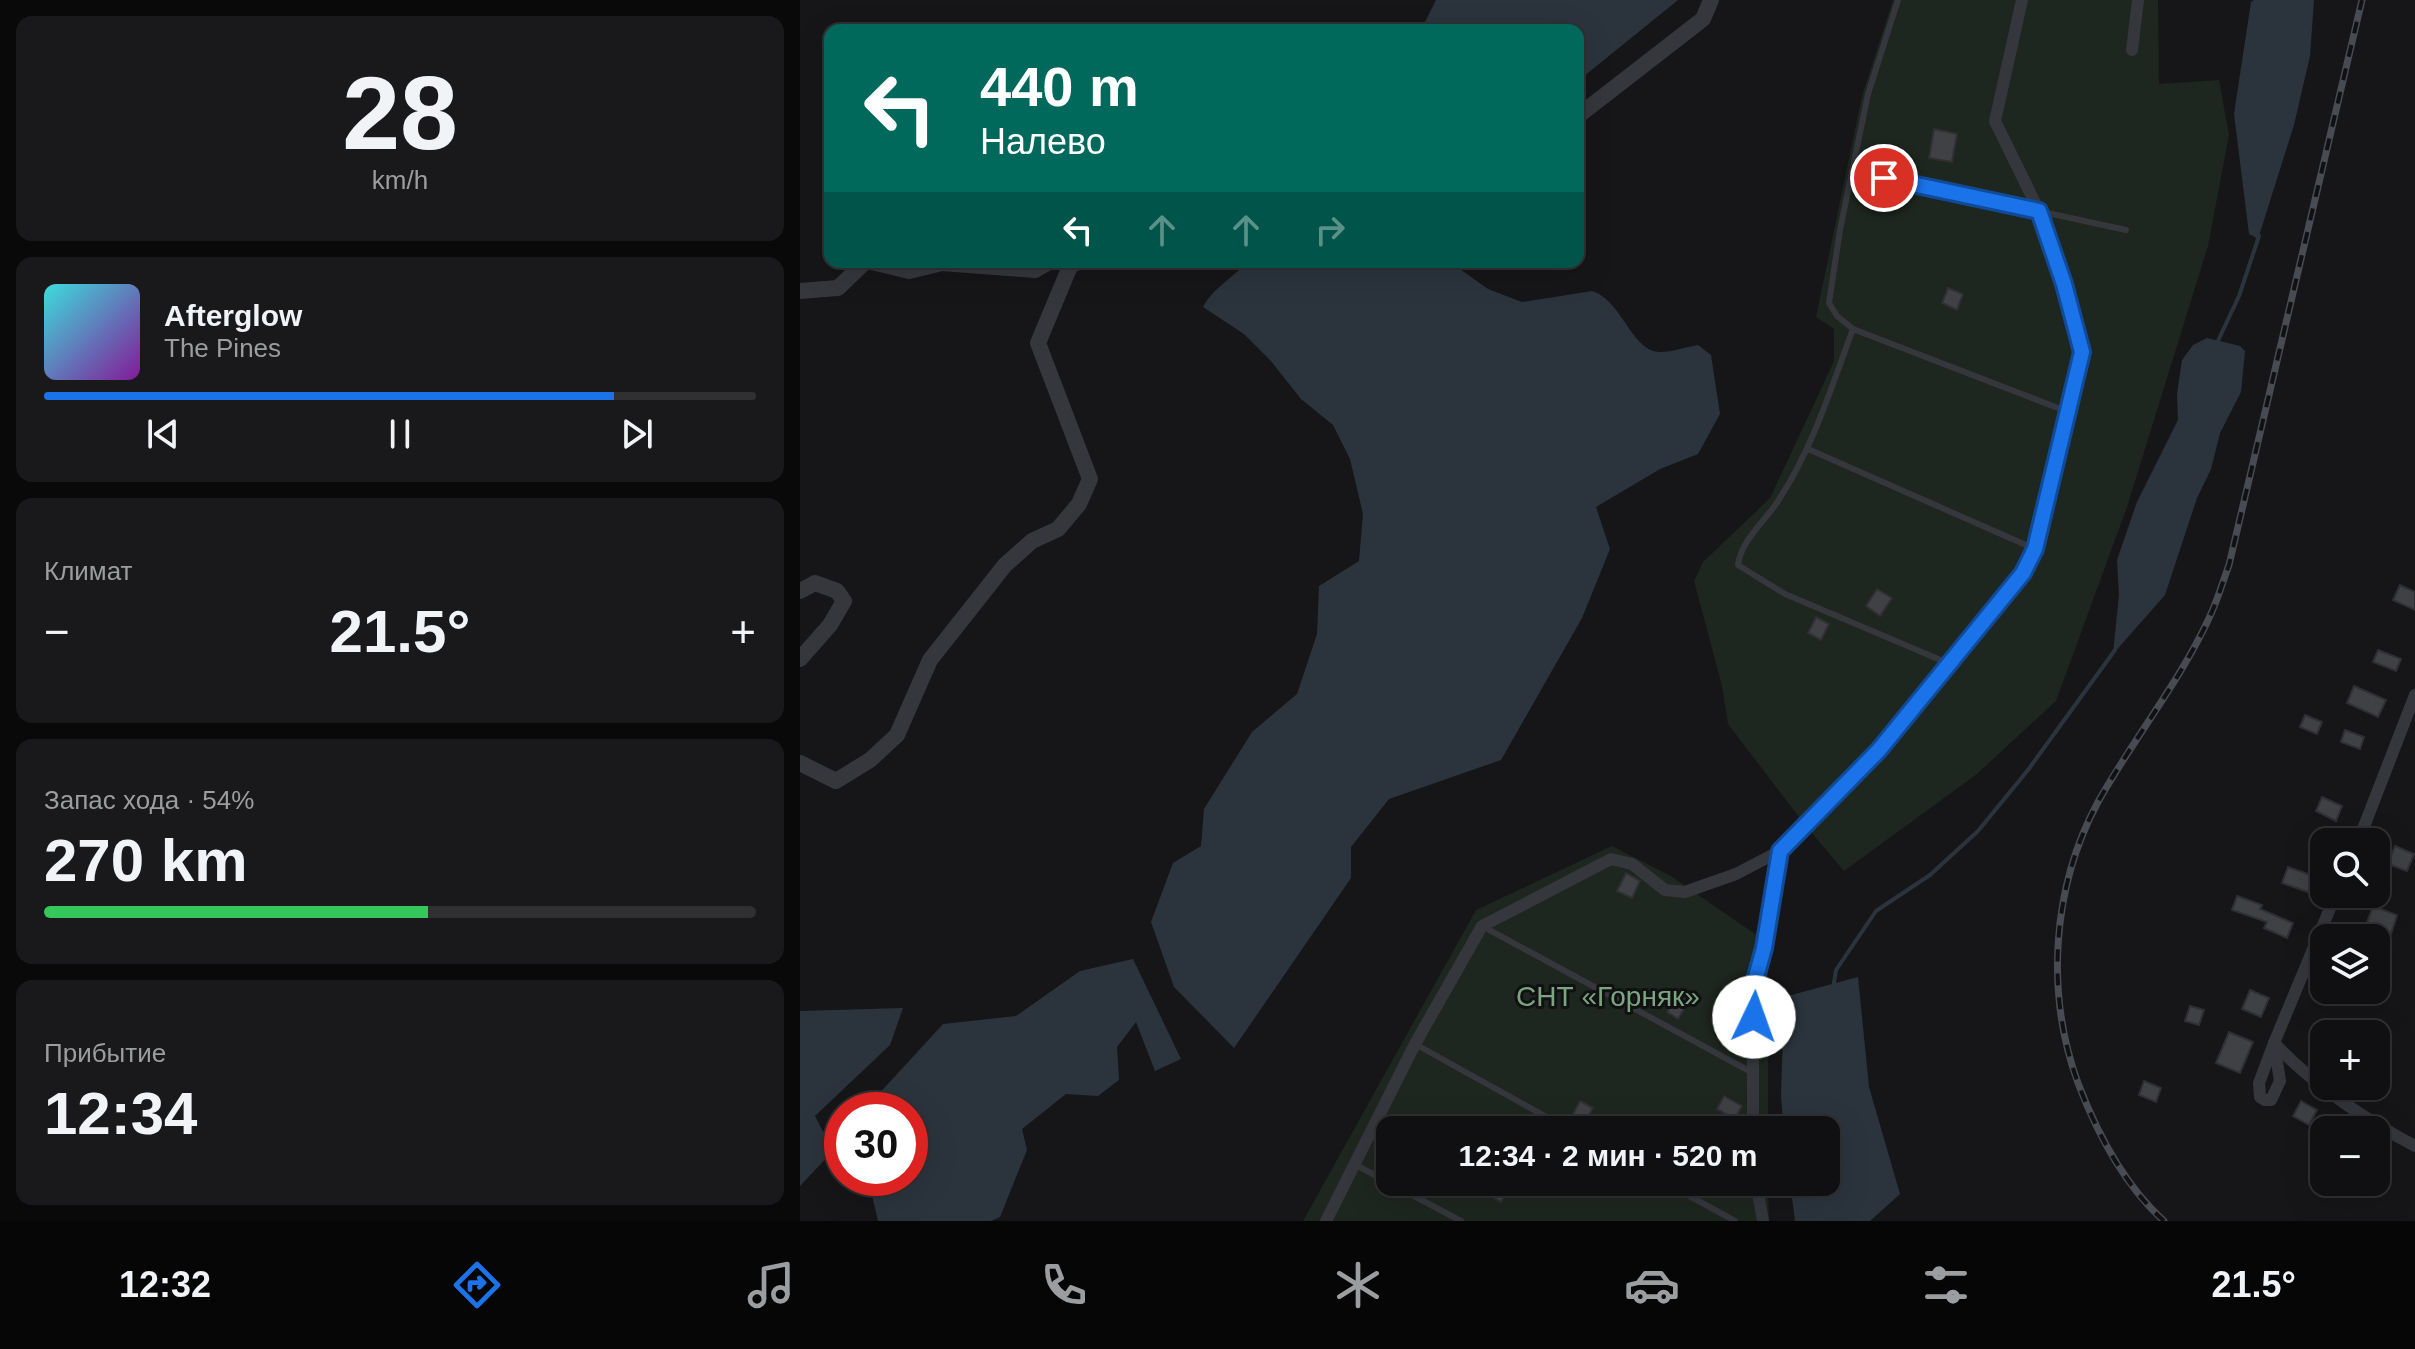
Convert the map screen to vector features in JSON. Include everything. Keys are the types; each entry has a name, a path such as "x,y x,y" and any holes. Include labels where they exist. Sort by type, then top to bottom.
{"street":[{"path":"1584,111 1703,19 1711,0"},
{"path":"1326,1221 1415,1044 1482,926 1611,859 1632,864 1665,890 1685,892 1736,874 1780,851 1879,750 2023,573 2035,549 2082,352 2064,284 2039,211 1995,121 2022,0"},
{"path":"2132,50 2138,0"},
{"path":"800,291 838,288 859,268"},
{"path":"897,268 909,271 921,268"},
{"path":"1008,268 1038,268"},
{"path":"800,763 836,781 879,752 897,735 930,660 1005,565 1032,541 1058,529 1079,504 1090,479 1038,343 1069,268"},
{"path":"800,591 815,583 837,591 844,601 830,625 800,659"},
{"path":"2363,828 2415,695"},
{"path":"1754,1116 1753,988 1764,948 1780,851"},
{"path":"2330,908 2274,1043 2296,1067 2323,1087 2415,1146"},
{"path":"1759,1196 1763,1221"}],"lane":[{"path":"1898,0 1868,94 1829,303 1837,316 1853,329 2066,411"},
{"path":"1853,171 2126,230"},
{"path":"1853,329 1808,449 1777,503 1739,555 1738,565 1785,594 1950,664"},
{"path":"1808,449 2035,549"},
{"path":"1482,926 1755,1074"},
{"path":"1415,1044 1545,1116"},
{"path":"1354,1164 1461,1221"},
{"path":"1689,1196 1735,1221"}],"green space":[{"path":"1893,0 2158,0 2159,84 2219,80 2229,135 2208,246 2127,507 2056,701 1977,774 1844,871 1728,724 1722,686 1694,581 1703,562 1770,498 1834,361 1834,329 1816,317 1862,96"},
{"name":"СНТ «Горняк»","path":"1612,846 1671,876 1768,943 1768,1116 1376,1116 1376,1196 1768,1196 1769,1221 1303,1221 1476,910"}],"shaded area":[{"path":"1436,0 1678,0 1584,76 1584,24 1424,24"},
{"path":"2314,0 2310,56 2294,125 2258,239 2249,234 2234,114 2251,2"},
{"path":"1240,268 1458,268 1488,289 1522,302 1592,291 1612,305 1635,336 1651,350 1665,352 1698,345 1711,355 1720,414 1698,454 1660,469 1596,507 1610,549 1582,618 1501,760 1389,799 1351,847 1351,878 1234,1048 1174,987 1151,922 1173,863 1201,846 1204,809 1252,732 1297,694 1317,634 1319,586 1359,561 1363,514 1350,459 1333,425 1301,399 1271,361 1244,334 1203,307 1212,294"},
{"path":"2207,338 2240,346 2245,351 2241,392 2220,433 2211,469 2197,498 2165,595 2113,654 2119,595 2117,560 2137,502 2178,420 2177,394 2182,360 2193,345"},
{"path":"1133,959 1181,1059 1155,1071 1136,1022 1117,1047 1119,1080 1098,1096 1066,1094 1022,1129 1027,1150 1000,1217 991,1221 878,1221 872,1196 928,1196 928,1092 881,1092 943,1024 1016,1016 1080,971"},
{"path":"1858,977 1869,1087 1900,1194 1870,1221 1795,1221 1792,1196 1840,1196 1840,1116 1783,1116 1784,997"},
{"path":"903,1008 890,1045 840,1092 824,1092 824,1107 815,1116 824,1134 824,1161 800,1186 800,1011"}],"building":[{"path":"1934,129 1957,134 1952,162 1929,158"},
{"path":"1948,288 1963,294 1957,310 1942,303"},
{"path":"2400,585 2415,592 2415,610 2393,600"},
{"path":"1877,589 1892,598 1880,616 1866,606"},
{"path":"1816,617 1829,624 1821,640 1808,633"},
{"path":"2378,650 2401,659 2396,671 2373,662"},
{"path":"2354,686 2386,700 2378,717 2347,703"},
{"path":"2305,715 2322,722 2317,734 2300,727"},
{"path":"2345,730 2364,737 2360,749 2341,742"},
{"path":"2322,797 2342,806 2336,821 2316,811"},
{"path":"2395,846 2414,854 2407,871 2390,865"},
{"path":"2288,867 2310,875 2308,892 2282,883"},
{"path":"1626,873 1640,881 1632,898 1617,891"},
{"path":"2237,896 2262,905 2260,909 2293,923 2287,938 2264,928 2267,922 2232,910"},
{"path":"2372,908 2397,915 2390,937 2390,924 2366,924"},
{"path":"2250,990 2269,998 2261,1017 2242,1009"},
{"path":"1678,994 1689,1001 1678,1019 1667,1012"},
{"path":"2190,1006 2204,1010 2199,1025 2185,1021"},
{"path":"2229,1032 2253,1042 2240,1073 2216,1063"},
{"path":"2144,1081 2161,1088 2156,1102 2139,1095"},
{"path":"1724,1096 1742,1106 1737,1116 1717,1109"},
{"path":"1580,1101 1593,1108 1588,1116 1572,1116"},
{"path":"2301,1101 2317,1110 2314,1116 2310,1116 2309,1125 2293,1116"}],"waterway":[{"path":"2217,343 2239,296 2259,236"},
{"path":"1833,989 1836,970 1876,911 1930,875 1978,831 2028,770 2115,650"}],"railway":[{"path":"2164,1221 2136,1191 2113,1157 2094,1121 2067,1049 2058,977 2058,941 2063,905 2071,869 2098,802 2198,640 2213,610 2229,565 2362,0"}],"route":[{"path":"1754,1017 1753,988 1764,948 1780,851 1879,750 2023,573 2035,549 2082,352 2064,284 2039,211 1884,178"}]}
